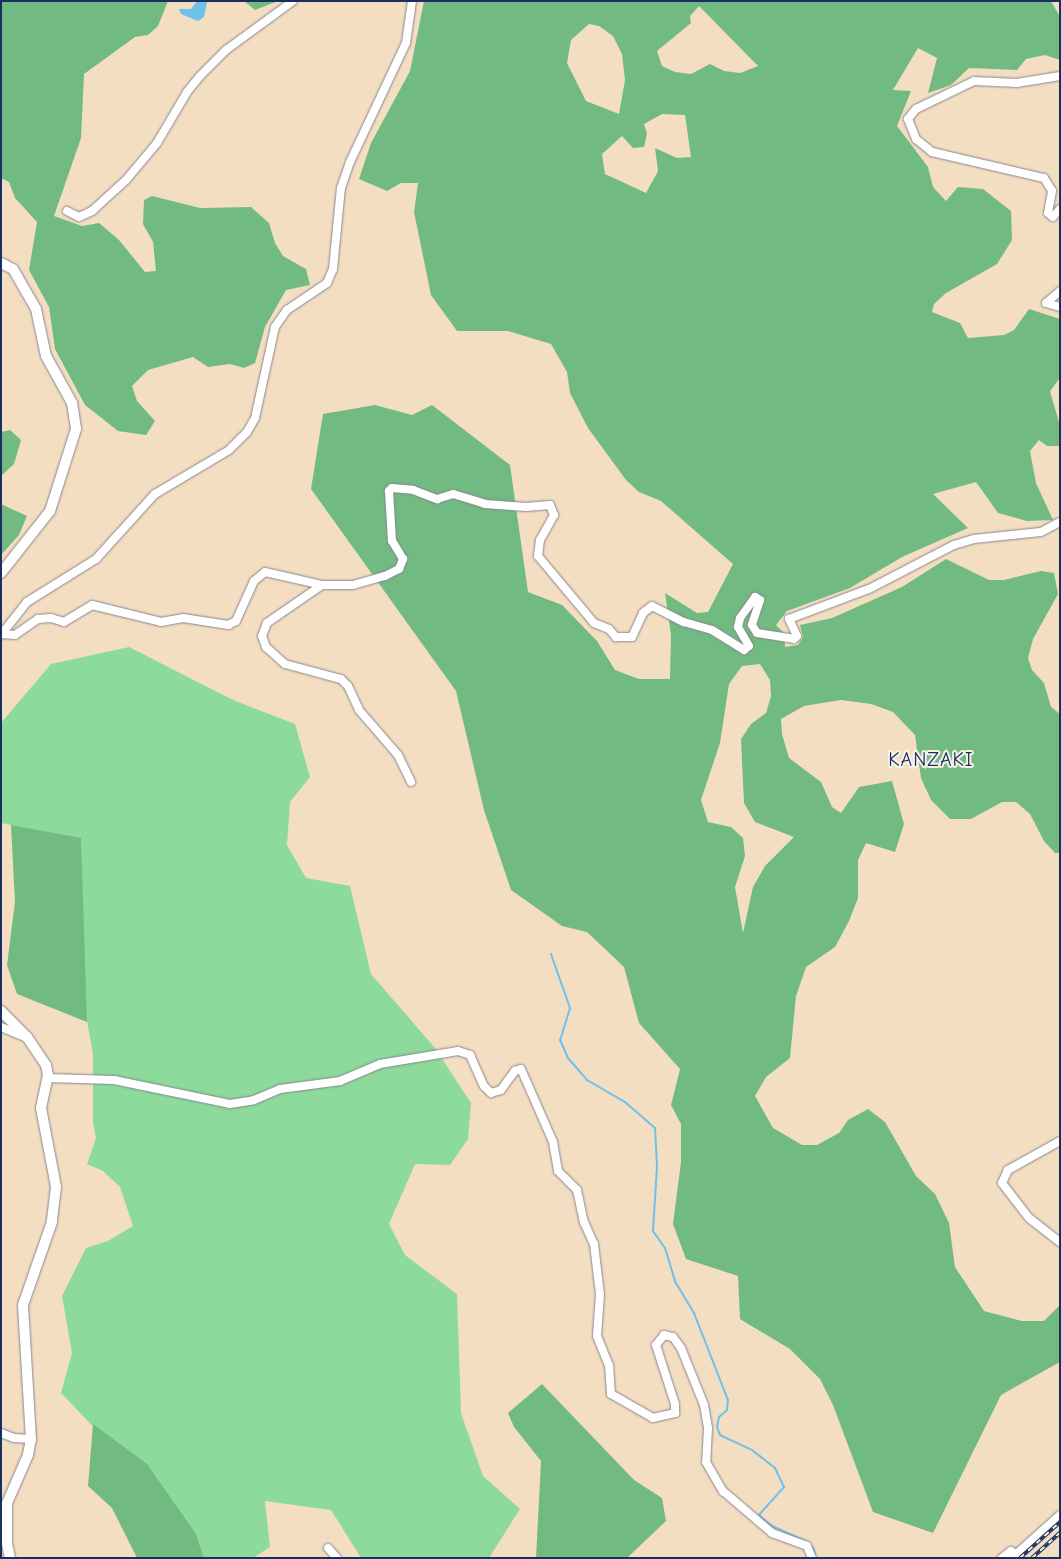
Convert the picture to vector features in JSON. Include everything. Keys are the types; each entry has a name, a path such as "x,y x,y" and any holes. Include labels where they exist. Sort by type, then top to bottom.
{"street":[{"path":"67,211 80,217 92,212 126,180 157,143 187,92 200,76 226,50 293,1"},
{"path":"2,635 27,602 71,578 96,559 134,514 155,494 229,450 247,432 255,418 275,327 287,310 327,283 333,269 342,188 350,162 406,43 412,1"},
{"path":"1060,76 1017,83 974,81 916,108 908,119 916,139 932,152 1044,178 1052,191 1048,213 1053,217 1060,209"},
{"path":"1,263 13,269 36,309 46,356 72,403 76,429 50,511 1,573"},
{"path":"1060,291 1046,303 1060,307"},
{"path":"2,635 16,635 38,618 51,618 64,622 92,604 161,622 183,618 228,625 236,621 254,581 265,572 322,585 354,585 399,569 403,559 392,541 389,491 392,488 413,490 437,499 454,494 485,504 526,507 546,504 552,507 554,515 540,540 538,556 594,623 609,629 616,637 632,637 643,613 652,606 684,622 712,630 734,647 744,650 749,646 738,627 740,618 755,597 760,600 752,625 757,633 794,638 796,636 789,619 869,590 954,545 974,539 1041,532 1060,522"},
{"path":"322,585 267,623 262,636 266,647 285,664 341,679 358,710 398,755 411,782"},
{"path":"1,1011 27,1038 45,1061 48,1078 41,1108 54,1170 55,1205 26,1291 23,1313 31,1439 28,1455 7,1503 7,1543 10,1558"},
{"path":"1,1028 27,1038"},
{"path":"48,1078 114,1080 230,1104 254,1100 280,1089 340,1081 380,1064 458,1050 470,1056 484,1086 491,1093 501,1090 515,1071 521,1069 550,1136 558,1171 577,1190 584,1222 594,1244 600,1294 597,1336 609,1365 611,1394 653,1418 675,1413 676,1404 656,1344 664,1335 673,1337 681,1348 704,1405 708,1428 706,1462 723,1491 772,1533 808,1546 812,1558"},
{"path":"1060,1142 1008,1170 1002,1183 1029,1218 1060,1242"},
{"path":"1,1433 14,1438 31,1439"},
{"path":"1002,1558 1012,1551 1014,1556 1060,1515"},
{"path":"328,1548 337,1558"}],"green space":[{"path":"1,1 168,1 158,26 148,35 135,37 84,74 81,138 54,216 82,226 99,223 119,240 145,272 156,271 153,242 143,224 144,200 152,196 200,208 251,207 269,223 275,243 283,256 306,269 310,285 286,290 265,327 255,363 244,368 230,364 208,367 193,357 148,370 132,386 137,401 155,421 146,435 118,431 85,405 55,349 49,307 29,270 37,222 15,198 9,182 1,178"},
{"path":"244,1 278,1 255,10"},
{"path":"424,1 1051,1 1060,17 1060,60 1045,55 1026,59 1017,70 969,68 951,85 928,93 937,58 918,48 893,90 911,91 897,126 928,167 933,187 946,201 958,187 983,189 1011,211 1012,240 997,264 946,293 934,304 932,312 960,323 968,338 1004,335 1014,330 1029,309 1060,319 1060,378 1050,391 1060,426 1060,446 1047,446 1039,440 1030,451 1036,483 1053,520 1027,521 998,513 976,482 933,494 968,528 902,557 850,588 787,611 776,625 784,633 785,647 798,645 803,637 800,625 832,618 902,587 946,559 989,580 1004,580 1041,571 1054,573 1058,594 1033,639 1028,658 1032,670 1044,683 1051,707 1060,714 1060,853 1055,853 1044,841 1030,814 1016,802 1002,802 971,819 950,819 931,800 921,778 915,735 893,712 871,704 841,700 804,706 781,719 782,734 789,758 821,782 832,807 841,813 859,787 892,781 904,824 895,852 866,843 858,860 858,898 849,921 835,947 806,967 796,996 790,1058 766,1077 755,1096 773,1128 802,1145 817,1145 839,1133 848,1120 868,1109 885,1122 916,1176 935,1194 949,1223 955,1267 984,1311 1022,1321 1044,1321 1060,1305 1060,1362 1001,1395 933,1533 873,1512 833,1405 820,1379 790,1349 740,1319 738,1276 686,1259 673,1224 681,1162 681,1124 671,1105 680,1069 639,1023 624,967 587,932 562,926 511,890 484,810 456,691 311,489 323,414 375,405 412,415 432,405 510,465 528,592 562,605 597,641 615,670 639,679 670,679 671,635 665,593 697,613 708,612 733,564 661,501 639,492 626,480 588,428 570,393 567,372 551,344 508,331 457,331 431,295 414,212 418,183 401,183 387,191 359,179 371,143 410,71","holes":["699,6 758,66 740,73 724,71 710,64 691,74 675,72 662,66 657,51 691,23 690,16","589,24 599,26 613,36 622,54 625,80 619,114 586,101 567,63 571,40","662,114 685,115 691,157 677,158 655,148 658,171 646,193 605,174 602,154 622,136 633,148 644,147 647,134 644,124","760,664 770,680 771,696 766,713 751,724 741,739 744,803 755,822 794,837 765,866 753,887 743,933 735,887 745,856 743,838 731,827 708,822 701,800 720,743 729,684 742,666"]},
{"path":"10,430 21,440 14,464 1,476 1,432"},
{"path":"1,504 27,516 19,535 1,555"},
{"path":"129,647 233,700 295,724 310,777 290,802 287,845 306,878 350,886 371,974 435,1048 471,1103 468,1139 450,1165 415,1164 389,1224 405,1255 457,1294 461,1413 483,1476 520,1509 489,1558 361,1558 331,1510 265,1501 270,1547 253,1558 204,1558 196,1534 61,1393 72,1353 62,1296 86,1248 108,1241 133,1226 120,1187 103,1171 87,1164 96,1138 93,1123 93,1054 85,1010 81,839 1,823 1,723 51,664"},
{"path":"11,825 81,838 87,1022 17,994 7,965 15,902"},
{"path":"542,1384 634,1480 662,1498 666,1521 627,1558 536,1558 541,1461 514,1427 508,1413"},
{"path":"93,1424 147,1464 196,1534 204,1558 137,1558 112,1508 88,1486"}],"water":[{"path":"197,1 207,2 204,17 198,21 181,14 179,9 191,9"}],"waterway":[{"path":"551,954 570,1008 560,1040 568,1058 587,1080 625,1102 655,1128 657,1167 653,1231 665,1248 676,1283 694,1313 728,1400 727,1410 719,1417 717,1427 720,1435 752,1450 775,1468 784,1487 759,1515 772,1526 806,1541 814,1549 815,1557"}],"railway":[{"path":"1020,1558 1060,1522"},
{"path":"1032,1558 1060,1533"}],"district":[{"name":"KANZAKI","path":"931,759"}]}
